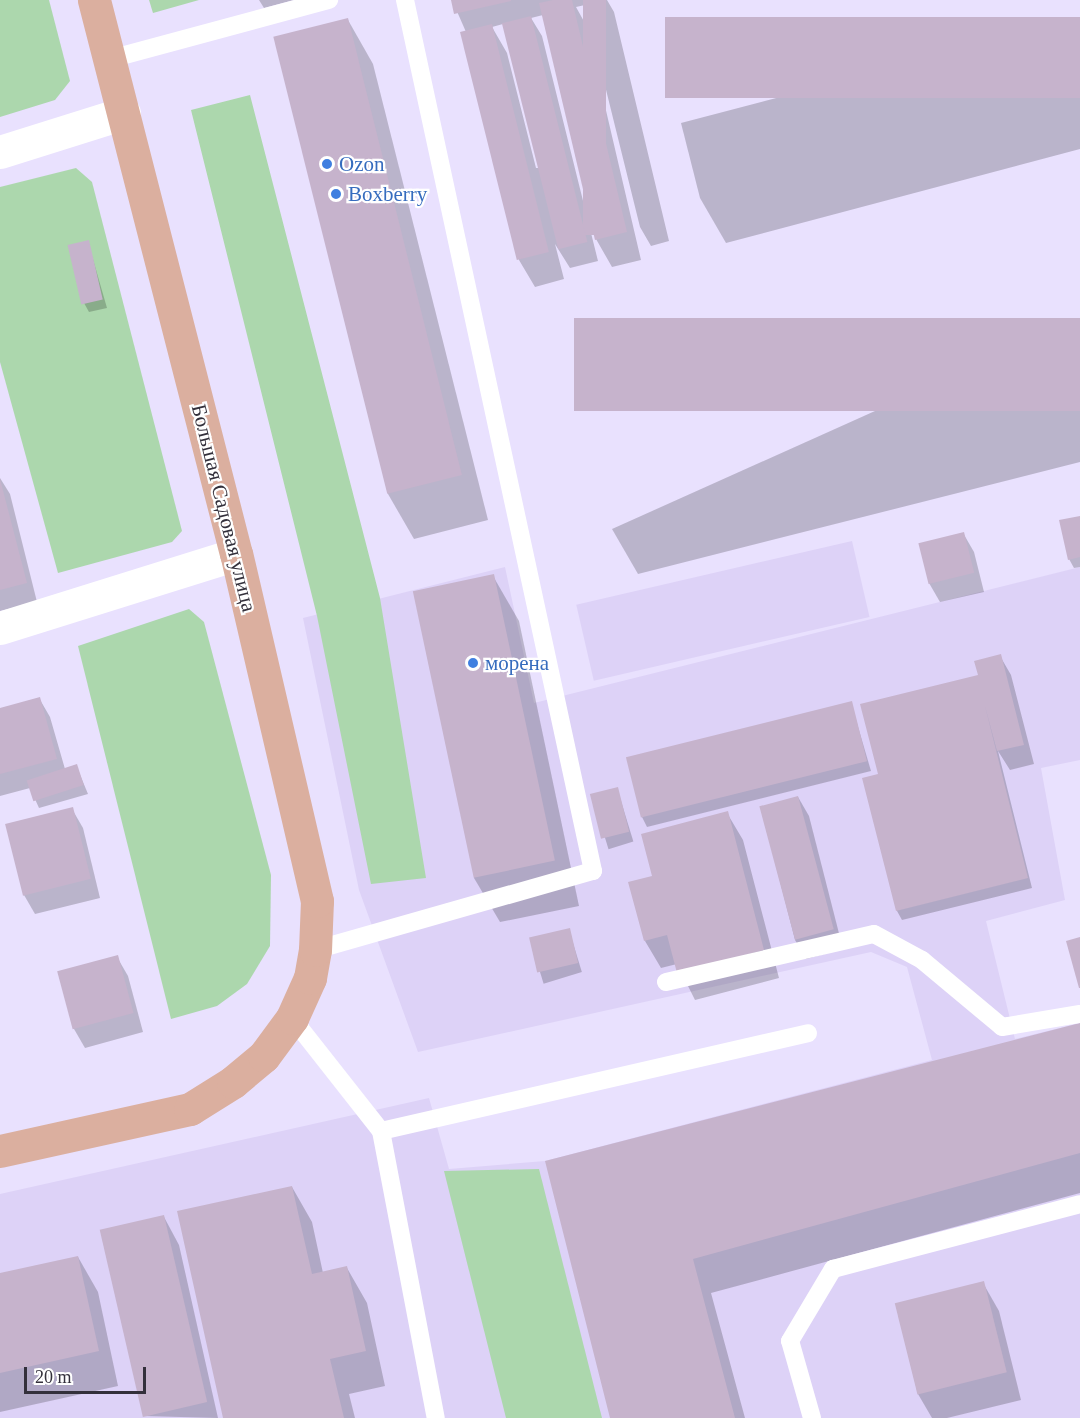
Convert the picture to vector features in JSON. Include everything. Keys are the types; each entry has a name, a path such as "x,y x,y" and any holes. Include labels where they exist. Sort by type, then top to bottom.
{"main road":[{"name":"Большая Садовая улица","path":"0,1151 190,1108 233,1082 264,1056 292,1018 310,978 315,950 316,901 236,554 94,0"}],"street":[{"path":"0,152 124,113"},
{"path":"0,628 236,554"}],"lane":[{"path":"110,59 329,0"},
{"path":"315,950 593,872 405,0"},
{"path":"666,982 874,934 922,960 1002,1027 1080,1014"},
{"path":"292,1018 381,1131 436,1418"},
{"path":"381,1131 808,1033"},
{"path":"812,1418 790,1341 833,1269 1080,1204"}],"shaded area":[{"path":"852,541 870,617 594,681 576,605"},
{"path":"505,567 534,703 1080,567 1080,760 1041,768 1065,900 986,921 1015,1039 1080,1023 1080,1418 0,1418 0,1194 429,1098 449,1169 545,1161 932,1060 907,967 871,952 418,1052 359,890 303,618"}],"green space":[{"path":"0,0 49,0 70,81 55,100 0,117"},
{"path":"149,0 199,0 153,13"},
{"path":"250,95 380,598 426,878 371,884 317,616 191,110"},
{"path":"76,168 92,182 182,531 172,542 58,573 0,362 0,187"},
{"path":"189,609 204,622 271,875 270,946 247,984 217,1006 171,1019 78,646"},
{"path":"539,1169 602,1418 506,1418 444,1171"}],"building":[{"path":"451,0 511,0 511,1 454,14"},
{"path":"572,0 627,232 595,240 539,3"},
{"path":"583,0 606,0 606,235 583,235"},
{"path":"531,16 587,242 558,249 502,23"},
{"path":"665,17 1080,17 1080,98 665,98"},
{"path":"348,18 462,475 387,494 273,37"},
{"path":"492,24 549,252 517,260 460,32"},
{"path":"89,240 103,299 81,304 68,245"},
{"path":"574,318 1080,318 1080,411 574,411"},
{"path":"0,479 27,583 0,590"},
{"path":"1080,516 1080,557 1068,560 1059,520"},
{"path":"964,532 974,573 929,584 918,543"},
{"path":"494,574 555,861 474,878 413,591"},
{"path":"1001,654 1024,745 997,751 985,706 1028,878 896,911 862,778 878,774 860,704 978,675 974,661"},
{"path":"40,697 57,759 0,774 0,708"},
{"path":"852,701 867,761 641,818 626,757"},
{"path":"77,764 84,785 33,801 27,780"},
{"path":"618,787 629,832 601,839 590,794"},
{"path":"798,796 834,929 795,940 759,806"},
{"path":"73,807 91,879 23,896 5,824"},
{"path":"728,811 764,950 677,973 667,935 644,941 628,882 652,876 641,834"},
{"path":"570,928 578,963 537,973 529,937"},
{"path":"1080,937 1080,988 1079,988 1066,941"},
{"path":"118,955 134,1013 73,1029 57,971"},
{"path":"1080,1023 1080,1153 693,1259 735,1418 610,1418 545,1161"},
{"path":"292,1186 312,1274 347,1266 366,1351 330,1359 344,1418 223,1418 177,1211"},
{"path":"164,1215 207,1402 143,1417 100,1230"},
{"path":"78,1256 99,1351 0,1373 0,1273"},
{"path":"984,1281 1007,1372 917,1394 895,1303"}],"place":[{"name":"Ozon","path":"327,164"},
{"name":"Boxberry","path":"336,194"},
{"name":"морена","path":"473,663"}]}
